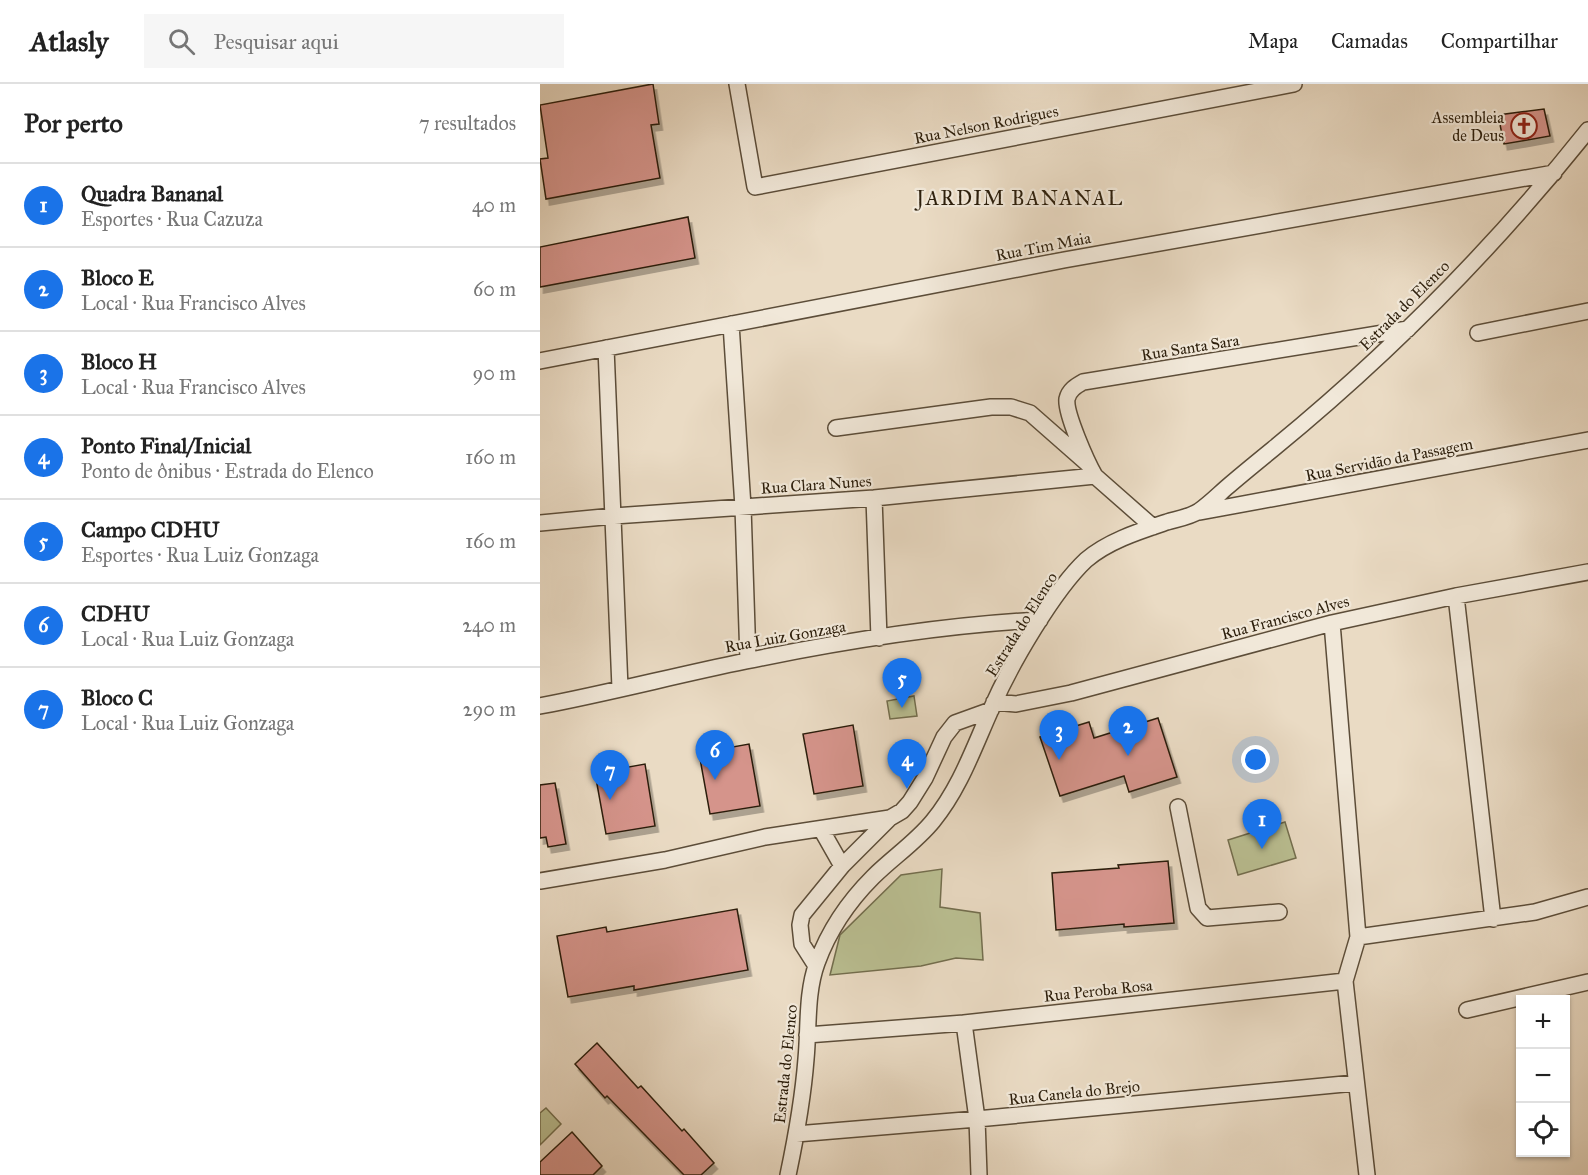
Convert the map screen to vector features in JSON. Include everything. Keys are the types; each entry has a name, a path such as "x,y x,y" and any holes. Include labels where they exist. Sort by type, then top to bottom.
{"street":[{"name":"Rua Nelson Rodrigues","path":"737,84 755,187 1239,88 1294,84"},
{"name":"Estrada do Elenco","path":"788,1175 806,1062 810,995 816,966 842,913 872,878 933,821 949,798 969,761 992,706 1040,620 1066,582 1087,560 1110,544 1197,513 1313,417 1408,329 1489,245 1554,173 1588,130"},
{"name":"Rua Tim Maia","path":"540,361 1064,260 1554,173"},
{"path":"1478,333 1588,311"},
{"path":"731,324 743,507 748,660"},
{"name":"Rua Santa Sara","path":"1092,470 1067,408 1067,397 1072,389 1083,382 1408,329"},
{"path":"606,348 620,688"},
{"path":"836,428 992,407 1011,407 1030,413 1153,527"},
{"name":"Rua Servidão da Passagem","path":"1197,513 1588,440"},
{"name":"Rua Clara Nunes","path":"540,523 874,498 1092,470"},
{"path":"874,498 879,638"},
{"name":"Rua Francisco Alves","path":"992,706 1016,704 1071,693 1332,623 1456,596 1588,572"},
{"path":"1456,596 1492,919"},
{"name":"Rua Luiz Gonzaga","path":"540,705 748,660 948,627 1040,620"},
{"path":"1332,623 1358,937 1345,981 1366,1175"},
{"path":"816,966 802,944 800,926 802,915 842,866 890,818 902,811 910,802 955,723 992,706"},
{"path":"1178,807 1201,914 1207,918 1279,912"},
{"path":"540,881 665,860 765,837 890,818"},
{"path":"821,829 842,866"},
{"path":"1358,937 1535,912 1588,897"},
{"name":"Rua Peroba Rosa","path":"807,1035 964,1023 1345,981"},
{"path":"1467,1010 1588,982"},
{"path":"964,1023 977,1119 979,1175"},
{"name":"Rua Canela do Brejo","path":"796,1134 1355,1083"}],"green space":[{"path":"914,696 917,716 890,719 887,701"},
{"path":"1285,822 1296,858 1238,875 1228,840"},
{"path":"942,869 940,907 980,913 983,960 956,958 921,966 830,975 840,935 901,875"},
{"path":"546,1108 561,1124 540,1145 540,1113"}],"building":[{"path":"653,84 659,124 651,125 660,178 546,199 540,159 548,158 540,105"},
{"name":"Assembleia de Deus","path":"1544,109 1550,136 1504,144 1498,115"},
{"path":"688,217 695,258 540,287 540,247"},
{"path":"1158,718 1177,777 1129,792 1124,776 1060,796 1040,737 1089,722 1094,738"},
{"path":"853,725 863,786 814,794 803,734"},
{"path":"749,744 760,806 710,814 699,753"},
{"path":"645,764 655,826 606,834 595,773"},
{"path":"555,783 566,844 548,847 546,837 540,838 540,785"},
{"path":"1168,861 1174,923 1124,927 1124,924 1056,930 1052,873 1119,868 1118,865"},
{"path":"737,909 748,970 634,990 634,986 568,997 557,936 606,927 607,932"},
{"path":"597,1043 638,1088 641,1086 682,1131 684,1129 714,1163 701,1175 684,1175 607,1096 605,1098 575,1064"},
{"path":"572,1132 602,1166 593,1175 540,1175 540,1162"}],"place":[{"name":"Assembleia de Deus","path":"1524,126"},
{"name":"Campo CDHU","path":"902,708"},
{"name":"Bloco E","path":"1128,756"},
{"name":"Bloco H","path":"1059,760"},
{"name":"CDHU","path":"715,780"},
{"name":"Ponto Final/Inicial","path":"907,789"},
{"name":"Bloco C","path":"610,800"},
{"name":"Quadra Bananal","path":"1262,849"}],"district":[{"name":"JARDIM BANANAL","path":"1020,198"}]}
